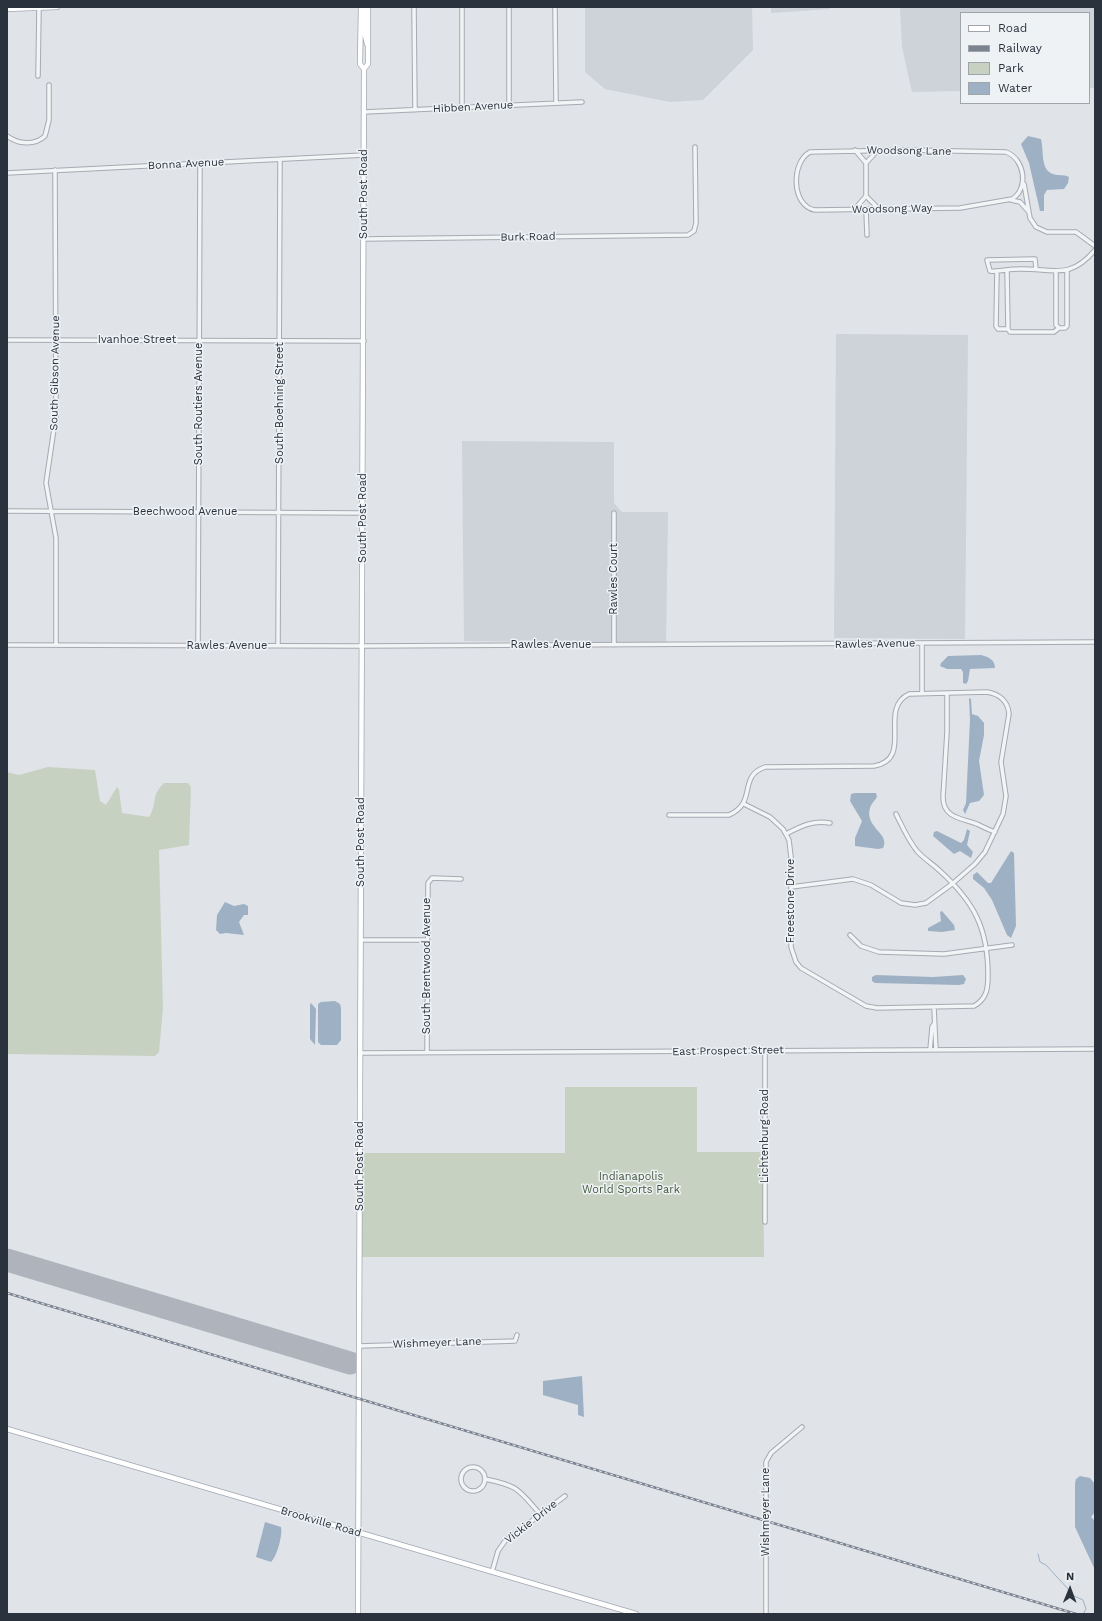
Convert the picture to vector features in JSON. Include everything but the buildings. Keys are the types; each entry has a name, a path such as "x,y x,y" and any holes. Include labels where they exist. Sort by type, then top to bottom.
{"main road":[{"path":"7,10 57,7"},
{"name":"South Post Road","path":"361,7 360,64 364,69"},
{"path":"364,7 365,42 368,46"},
{"name":"South Post Road","path":"358,1614 364,69 368,64 368,7"},
{"name":"Brookville Road","path":"7,1429 636,1614"}],"street":[{"path":"414,7 414,110"},
{"path":"462,7 462,108"},
{"path":"509,7 509,106"},
{"path":"555,7 556,103"},
{"path":"38,76 39,8"},
{"path":"7,136 18,143 36,142 45,136 49,120 49,86"},
{"name":"Hibben Avenue","path":"364,112 582,102"},
{"name":"Burk Road","path":"364,239 683,236 691,233 695,228 696,223 696,147"},
{"path":"854,210 866,196 866,163 855,150"},
{"path":"866,163 878,150"},
{"name":"Woodsong Lane","path":"798,180 798,164 802,157 808,153 816,151 878,150 1006,152 1018,161 1029,213"},
{"name":"Bonna Avenue","path":"7,173 364,155"},
{"name":"South Boehning Street","path":"278,646 281,341 280,159"},
{"name":"South Routiers Avenue","path":"198,646 200,163"},
{"name":"South Gibson Avenue","path":"55,170 56,421 46,482 56,543 56,645"},
{"name":"Woodsong Way","path":"798,180 799,199 809,208 854,210 965,208 1009,200"},
{"path":"1009,200 1020,193 1023,181"},
{"path":"866,196 879,209"},
{"path":"1009,200 1020,202 1029,213 1034,225 1042,230 1076,232 1095,246"},
{"path":"866,210 866,235"},
{"path":"1036,269 1035,259 987,260 990,271 1036,269 1056,271 1066,270 1078,266 1095,250"},
{"path":"1007,270 1008,329"},
{"path":"997,271 996,326 998,329 1008,329 1010,332 1054,332 1059,328 1067,326 1066,270"},
{"path":"1056,271 1056,325 1059,328"},
{"name":"Ivanhoe Street","path":"7,340 364,341"},
{"name":"Beechwood Avenue","path":"7,511 363,513"},
{"name":"Rawles Court","path":"614,513 614,645"},
{"name":"Rawles Avenue","path":"7,645 362,646 1095,642"},
{"path":"922,643 922,693"},
{"path":"947,692 947,732 943,797 944,806 947,811 956,818 977,824 995,832"},
{"path":"669,815 729,815 744,804 750,778 763,767 874,766 885,762 894,749 894,714 898,704 907,695 947,692 990,692 1003,699 1008,707 1009,714 1001,765 1006,803 995,832 981,857 952,884 926,903 915,905 901,903 870,885 853,879 791,887"},
{"name":"Freestone Drive","path":"744,804 770,817 779,824 789,840 792,857 791,947 796,962 800,968 866,1006 877,1008 934,1008"},
{"path":"896,814 916,850 941,871 977,916 984,932 988,949 988,989 985,997 979,1003 968,1007 934,1008 936,1050"},
{"path":"786,834 811,822 819,821 830,823"},
{"name":"South Brentwood Avenue","path":"427,1052 428,884 429,880 432,878 461,879"},
{"path":"850,935 861,946 878,952 944,954 1012,945"},
{"path":"361,940 427,940"},
{"path":"930,1050 932,1027 934,1024"},
{"name":"East Prospect Street","path":"360,1053 1095,1049"},
{"name":"Lichtenburg Road","path":"765,1050 765,1222"},
{"name":"Wishmeyer Lane","path":"359,1346 472,1341 515,1341 517,1335"},
{"name":"Wishmeyer Lane","path":"766,1614 766,1462 771,1452 802,1427"},
{"path":"474,1467 482,1472 485,1479 481,1488 472,1490 465,1487 461,1479 465,1470 474,1467"},
{"path":"485,1479 507,1483 516,1488 540,1514"},
{"name":"Vickie Drive","path":"492,1572 503,1543 565,1496"}],"shaded area":[{"path":"585,7 752,7 753,50 703,100 670,102 605,89 585,72"},
{"path":"771,7 830,7 830,9 771,13"},
{"path":"900,7 1095,7 1095,88 1090,88 1090,12 960,12 960,91 912,92 902,47"},
{"path":"836,334 968,335 965,639 834,638"},
{"path":"462,441 614,442 614,503 622,512 668,512 666,643 464,641"}],"green space":[{"path":"48,767 95,770 100,801 106,805 117,787 119,790 122,813 149,817 152,812 155,796 164,783 188,783 191,787 189,845 159,850 163,1008 159,1052 155,1056 7,1054 7,772 19,775"},
{"name":"Indianapolis World Sports Park","path":"565,1087 697,1087 697,1152 763,1152 764,1257 362,1257 362,1153 565,1153"}],"water":[{"path":"1028,136 1041,139 1044,164 1049,172 1055,175 1069,177 1068,183 1064,189 1047,190 1044,195 1044,211 1040,211 1029,163 1021,144"},
{"path":"981,655 992,660 995,668 970,669 966,684 963,683 963,672 961,669 947,669 940,666 948,656"},
{"path":"969,698 971,699 972,714 978,716 984,723 984,735 979,761 984,795 979,801 970,803 965,814 963,810 966,803 970,720"},
{"path":"876,793 877,797 872,804 869,815 884,839 883,848 878,849 855,846 855,838 862,821 850,801 851,794"},
{"path":"967,829 970,831 967,845 973,852 971,858 960,851 954,854 933,836 934,832 937,831 961,843 964,840"},
{"path":"1011,851 1014,853 1016,926 1011,938 1007,935 992,900 984,888 973,879 973,875 977,872 988,883 991,883"},
{"path":"225,902 234,906 244,904 248,906 248,915 244,915 239,922 244,935 226,933 220,934 216,930 217,915"},
{"path":"942,911 954,925 955,930 942,932 928,931 928,928 941,921 940,912"},
{"path":"876,975 933,977 963,975 966,979 964,984 959,985 875,983 872,981 872,977"},
{"path":"335,1001 340,1004 341,1008 341,1040 337,1045 321,1045 318,1042 318,1004 321,1002"},
{"path":"311,1003 316,1009 315,1045 310,1039"},
{"path":"582,1376 584,1417 578,1415 578,1405 543,1395 543,1381"},
{"path":"1080,1476 1090,1478 1095,1484 1095,1512 1091,1517 1095,1521 1095,1570 1075,1527 1075,1483 1076,1479"},
{"path":"265,1522 281,1527 279,1545 271,1562 256,1557"}],"waterway":[{"path":"1038,1554 1040,1562 1046,1565 1068,1589 1070,1594 1083,1600 1086,1609 1083,1614"}],"runway":[{"path":"7,1260 350,1363"}],"railway":[{"path":"7,1293 1076,1614"}]}
